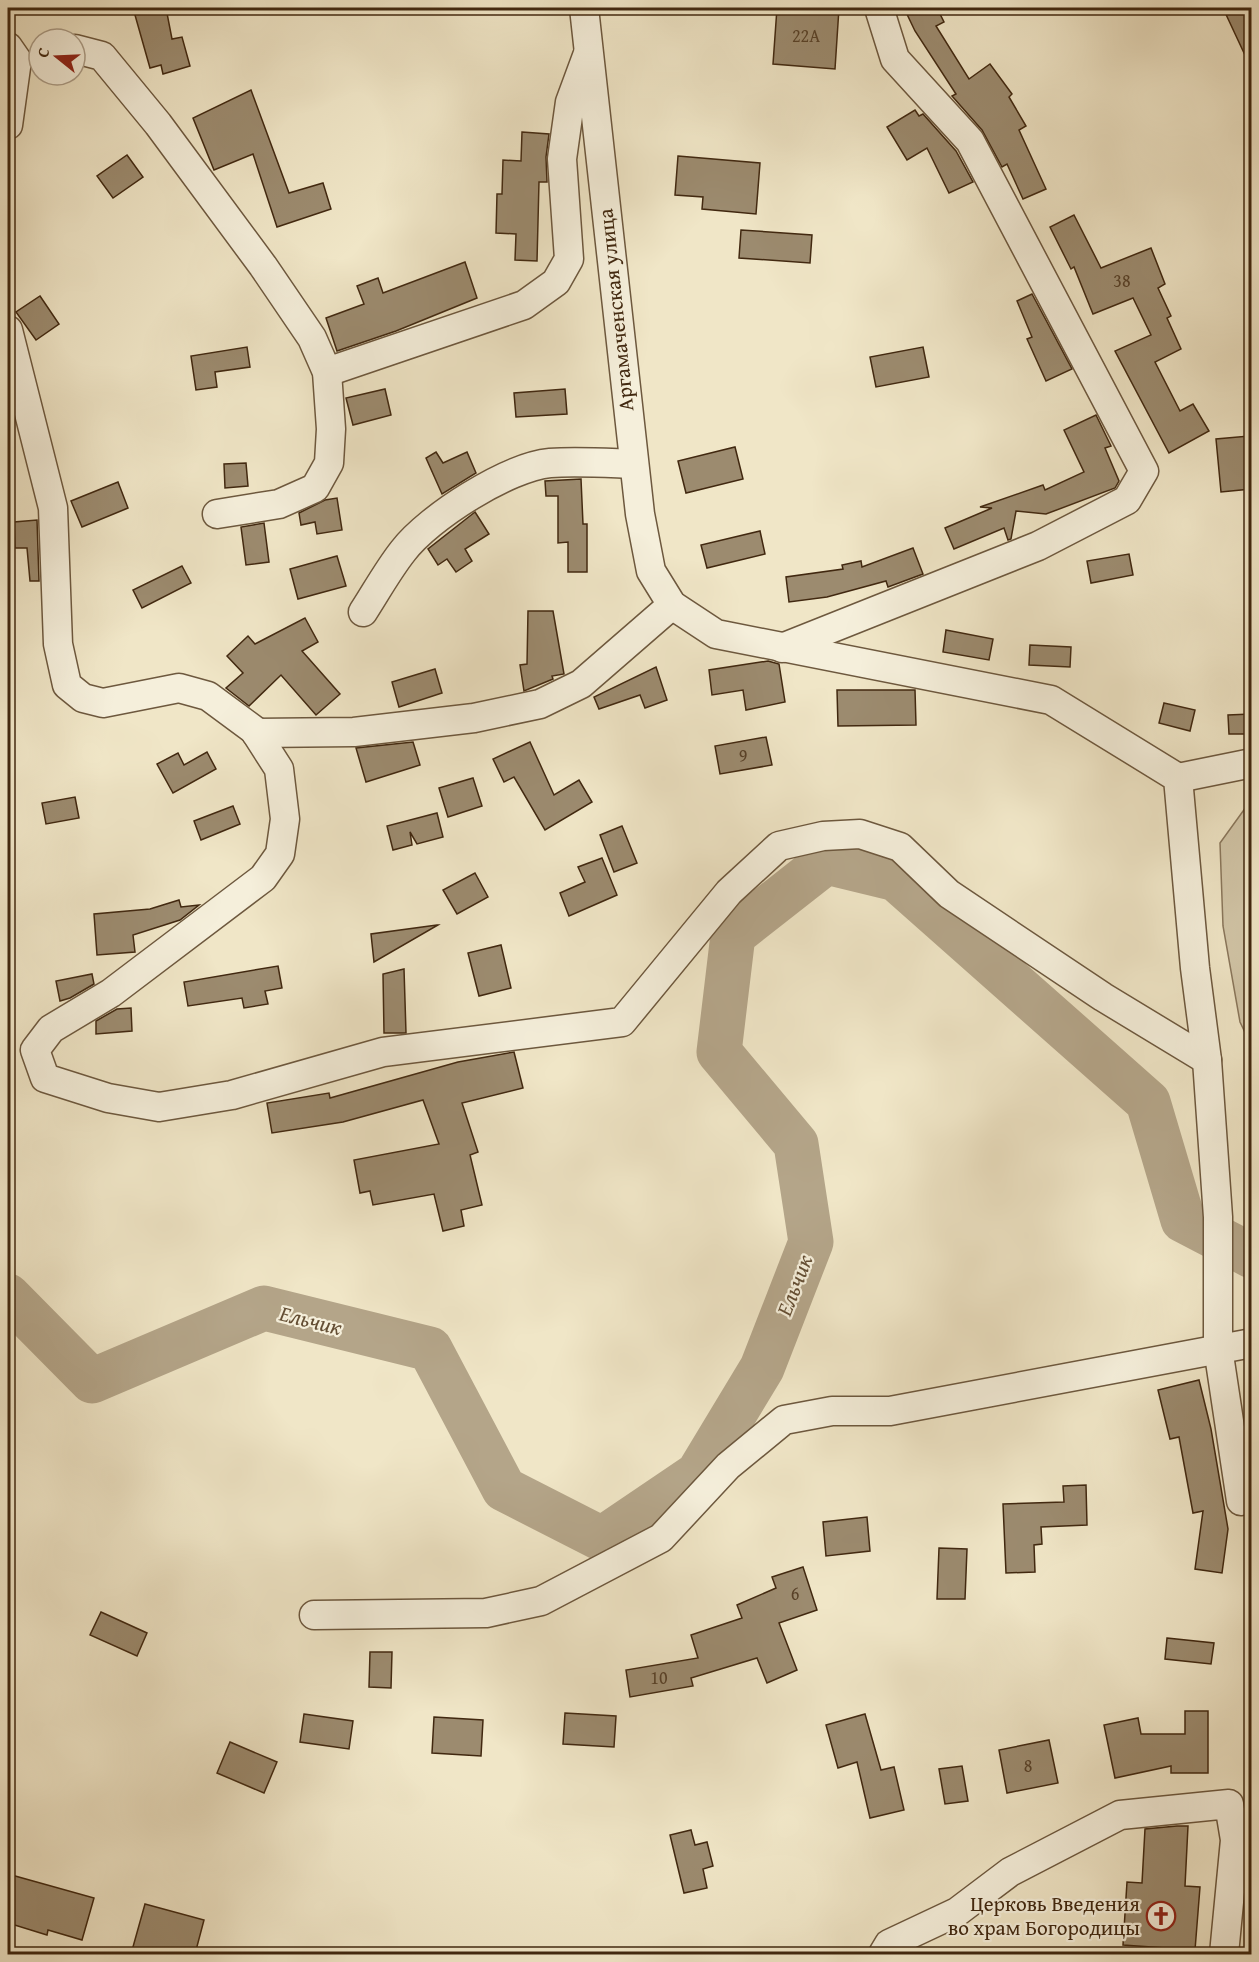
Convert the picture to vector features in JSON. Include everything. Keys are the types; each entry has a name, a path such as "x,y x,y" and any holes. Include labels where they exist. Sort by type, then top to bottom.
{"street":[{"name":"Аргамаченская улица","path":"584,8 633,464 651,571 672,606"},
{"path":"782,648 1038,546 1127,501 1144,471 970,141 895,59 879,8"},
{"path":"327,372 524,305 556,282 569,259 562,159 570,102 588,51"},
{"path":"87,52 102,56 158,124 276,284 312,338 327,372 331,429 329,463 315,488 279,504 217,514"},
{"path":"8,126 21,54"},
{"path":"8,330 53,508 58,644 67,685 83,698 103,703 179,687 208,696 256,733 279,769 285,819 280,854 263,878 204,925 111,993 51,1029 35,1050 45,1078 108,1098 159,1107 232,1095 383,1052 622,1022 729,892 779,846 823,836 860,834 900,847 949,894 1103,997 1207,1060"},
{"path":"363,612 403,550 428,526 464,499 504,479 548,463 633,464"},
{"path":"256,733 354,732 474,718 540,704 580,684 672,606 716,634 1051,700 1178,778 1251,763"},
{"path":"1178,778 1195,968 1207,1060 1218,1217 1218,1348 1240,1501"},
{"path":"314,1615 486,1613 541,1600 661,1538 728,1466 784,1420 832,1411 890,1411 1251,1343"},
{"path":"883,1954 889,1944 957,1912 1010,1872 1120,1815 1229,1804 1243,1839 1224,1954"},
{"path":"1230,1913 1245,1877 1251,1872"}],"shaded area":[{"path":"1246,807 1252,810 1251,1045 1240,1022 1223,926 1220,843"}],"building":[{"path":"133,8 166,8 172,39 182,37 190,66 163,74 161,65 150,68"},
{"path":"777,8 839,8 835,69 773,64"},
{"path":"904,8 937,8 944,22 936,26 969,79 990,64 1012,94 1009,97 1026,126 1019,130 1046,189 1023,199 1007,164 1002,167 982,130 952,96 956,94 915,31"},
{"path":"1223,8 1251,8 1251,68"},
{"path":"251,90 289,193 323,183 331,209 277,227 253,154 214,170 193,118"},
{"path":"915,110 919,116 923,114 956,151 973,182 949,193 927,148 907,160 887,127"},
{"path":"522,132 549,134 546,157 547,182 539,182 537,261 515,260 516,234 496,233 497,194 502,194 503,160 521,161"},
{"path":"127,155 143,177 113,198 97,176"},
{"path":"678,156 760,163 756,214 702,209 703,197 675,195"},
{"path":"1074,215 1101,268 1151,248 1165,284 1158,288 1171,316 1167,318 1181,349 1155,362 1180,411 1193,404 1209,431 1169,453 1115,351 1151,335 1133,298 1093,314 1074,267 1071,269 1050,227"},
{"path":"741,230 812,235 810,263 739,258"},
{"path":"465,262 477,298 396,331 337,351 326,318 364,304 357,286 378,278 383,293"},
{"path":"1032,294 1072,369 1046,381 1027,339 1032,337 1017,301"},
{"path":"40,296 59,324 36,340 16,312"},
{"path":"247,347 250,367 215,372 217,387 196,390 191,356"},
{"path":"923,347 929,377 876,387 870,357"},
{"path":"385,389 391,415 353,425 346,398"},
{"path":"565,389 567,414 516,417 514,393"},
{"path":"1096,415 1111,446 1105,448 1119,481 1115,488 1046,514 1016,511 1011,539 1008,540 1004,528 954,549 945,528 992,508 980,507 1043,485 1045,490 1084,472 1064,430"},
{"path":"1249,436 1251,489 1221,492 1216,439"},
{"path":"735,447 743,479 686,493 678,461"},
{"path":"436,452 443,463 467,452 476,473 442,494 426,458"},
{"path":"246,463 248,486 225,488 224,464"},
{"path":"581,479 583,524 587,524 587,572 568,572 568,542 558,543 558,496 546,496 545,481"},
{"path":"118,482 128,508 82,527 71,501"},
{"path":"337,498 342,530 317,534 315,522 301,525 299,513 325,500"},
{"path":"475,512 489,534 465,549 472,561 456,572 447,559 438,565 428,549"},
{"path":"37,520 39,581 30,581 27,548 15,548 14,522"},
{"path":"264,523 269,562 246,565 241,527"},
{"path":"760,531 765,554 707,568 701,545"},
{"path":"913,548 923,574 888,587 886,581 827,597 789,602 786,577 843,569 842,565 861,561 862,567"},
{"path":"1129,554 1133,575 1091,583 1087,561"},
{"path":"337,556 346,586 298,599 290,569"},
{"path":"182,566 191,583 142,608 133,590"},
{"path":"528,611 553,611 564,674 552,676 553,679 524,691 520,665 527,664"},
{"path":"305,618 318,642 302,651 340,694 316,715 281,675 249,706 226,688 243,673 227,656 248,636 255,644"},
{"path":"946,630 993,639 989,660 943,652"},
{"path":"1030,645 1071,647 1070,667 1029,665"},
{"path":"768,661 779,664 785,702 746,710 743,690 712,695 709,670"},
{"path":"656,667 667,700 645,708 640,695 599,709 594,697"},
{"path":"435,669 442,693 399,707 392,682"},
{"path":"837,690 915,690 916,725 838,726"},
{"path":"1164,703 1195,710 1190,731 1159,723"},
{"path":"1251,714 1251,734 1229,734 1228,715"},
{"path":"766,737 772,765 720,774 715,746"},
{"path":"413,742 420,765 366,782 356,748"},
{"path":"530,742 554,795 579,780 592,802 545,830 514,777 504,782 493,759"},
{"path":"207,752 216,769 173,793 157,764 178,753 184,765"},
{"path":"473,778 482,806 448,817 439,788"},
{"path":"75,797 79,818 46,824 42,803"},
{"path":"233,806 240,824 201,840 194,821"},
{"path":"437,813 443,837 417,844 410,832 412,845 393,850 387,826"},
{"path":"622,826 637,863 614,872 600,835"},
{"path":"602,858 617,895 569,916 560,893 585,882 578,867"},
{"path":"475,873 488,897 457,914 443,890"},
{"path":"179,900 181,907 199,905 180,920 133,935 135,952 97,955 94,914 150,909"},
{"path":"438,925 374,962 371,934"},
{"path":"501,945 511,988 479,996 468,953"},
{"path":"278,966 282,988 265,991 268,1004 244,1008 242,998 188,1006 184,982"},
{"path":"404,969 406,1033 384,1033 383,974"},
{"path":"92,974 94,984 60,1001 56,981"},
{"path":"131,1008 132,1031 96,1034 96,1021 117,1009"},
{"path":"514,1052 523,1088 462,1103 478,1152 470,1155 482,1205 461,1210 464,1226 443,1231 434,1194 373,1205 370,1191 360,1193 354,1160 439,1144 423,1100 343,1122 272,1133 267,1103 329,1093 330,1098 458,1062"},
{"path":"1199,1380 1211,1429 1228,1529 1222,1573 1195,1569 1203,1511 1193,1513 1179,1437 1170,1439 1158,1390"},
{"path":"1086,1485 1087,1525 1041,1527 1042,1544 1034,1545 1035,1572 1006,1573 1003,1504 1064,1502 1063,1486"},
{"path":"867,1517 870,1551 826,1556 823,1522"},
{"path":"939,1548 967,1549 965,1599 937,1599"},
{"path":"803,1567 817,1610 779,1623 797,1670 767,1683 757,1658 691,1678 693,1686 630,1697 626,1670 698,1658 691,1635 742,1618 737,1605 776,1588 772,1577"},
{"path":"101,1612 147,1633 137,1656 90,1635"},
{"path":"1167,1638 1214,1643 1211,1664 1165,1659"},
{"path":"370,1652 392,1652 391,1688 369,1687"},
{"path":"1185,1711 1208,1711 1208,1773 1171,1773 1171,1766 1115,1778 1104,1725 1138,1718 1141,1734 1185,1734"},
{"path":"565,1713 616,1716 614,1747 563,1744"},
{"path":"304,1714 353,1721 349,1749 300,1742"},
{"path":"865,1714 881,1770 894,1767 904,1810 870,1818 857,1762 838,1768 826,1725"},
{"path":"434,1717 483,1720 481,1756 432,1753"},
{"path":"1049,1740 1058,1783 1007,1793 999,1750"},
{"path":"230,1742 277,1762 264,1793 217,1773"},
{"path":"962,1766 968,1801 945,1804 939,1769"},
{"name":"Церковь Введения во храм Богородицы","path":"1188,1826 1185,1886 1200,1887 1195,1950 1123,1945 1127,1882 1142,1883 1145,1829"},
{"path":"691,1830 695,1845 707,1842 713,1866 703,1869 707,1888 684,1893 670,1835"},
{"path":"8,1874 94,1898 82,1940 48,1930 47,1935 8,1923"},
{"path":"145,1904 204,1920 195,1954 131,1954"}],"waterway":[{"name":"Ельчик","path":"8,1296 92,1381 264,1308 430,1349 504,1489 602,1539 698,1474 762,1368 811,1242 796,1144 719,1052 733,935 826,862 896,879 1148,1102 1183,1220 1252,1256"}],"place":[{"name":"Церковь Введения во храм Богородицы","path":"1161,1916"}]}
